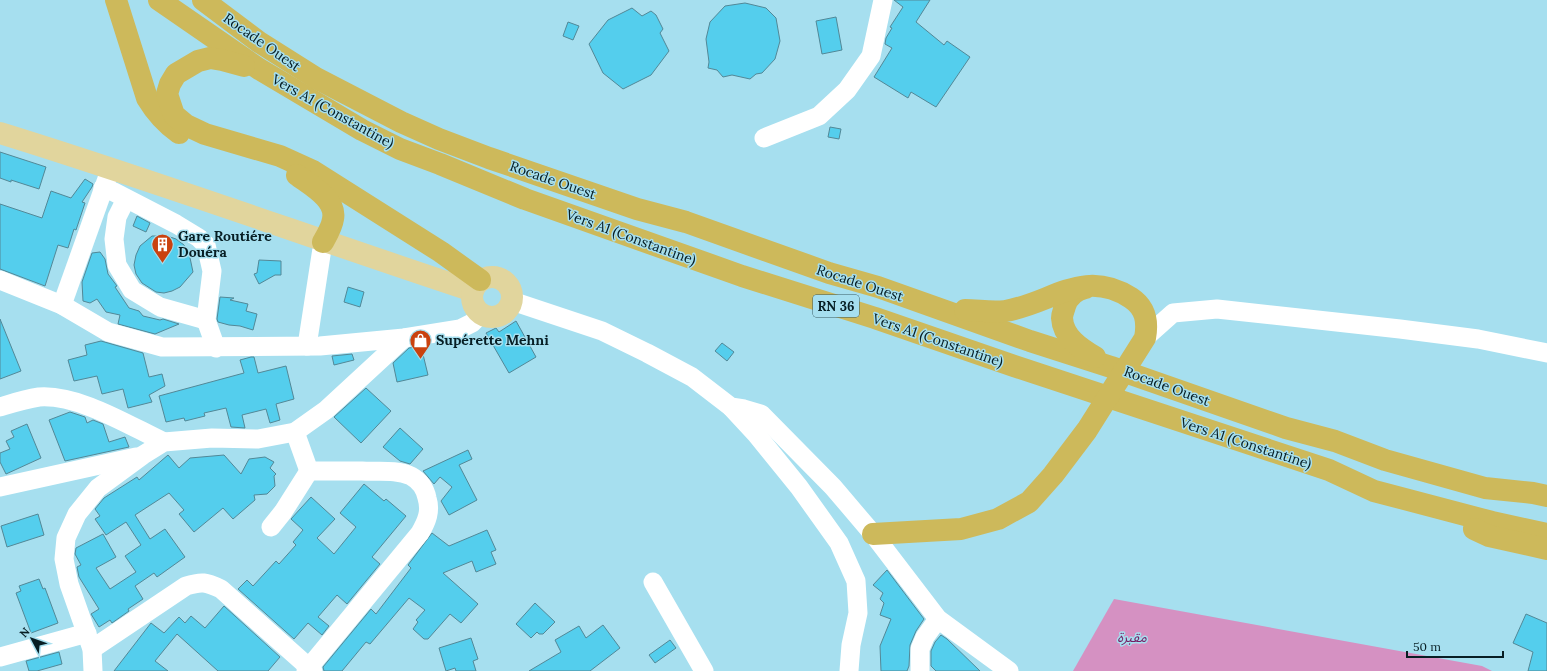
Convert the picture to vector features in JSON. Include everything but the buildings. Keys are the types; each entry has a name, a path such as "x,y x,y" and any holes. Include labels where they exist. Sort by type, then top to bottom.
{"highway":[{"path":"116,0 147,98 154,110 164,122 189,138 206,144 266,159 297,175 318,191 332,207 334,218 323,242"},
{"name":"Vers A1 (Constantine)","path":"159,0 231,51 362,130 400,149 525,199 742,276 874,318 1021,369 1329,470 1374,491 1547,534"},
{"name":"Rocade Ouest","path":"204,0 259,42 316,78 394,119 439,139 489,158 637,209 686,222 829,273 878,287 1030,341 1111,367 1286,428 1335,441 1385,460 1485,488 1547,496"},
{"path":"279,81 240,65 210,58 198,61 176,74 167,94 174,115 186,125 218,139 280,156 313,171 441,252 477,286"},
{"path":"280,166 313,171"},
{"path":"1092,286 1082,288 1073,294 1066,303 1062,317 1066,332 1077,345 1111,367"},
{"path":"873,534 961,529 998,519 1029,502 1053,475 1086,430 1145,338 1145,315 1138,304 1118,291 1092,286 1078,287 1026,306 1005,311 993,312 928,306"},
{"path":"1424,504 1489,536 1547,550"}],"main road":[{"path":"0,133 111,168 323,242 477,286"},
{"path":"494,277 500,278 506,282 510,288 512,301 510,308 500,316 493,317 481,314 473,304 472,298 477,286 494,277"}],"street":[{"path":"764,138 819,116 847,90 871,56 883,0"},
{"path":"62,305 111,168"},
{"path":"103,188 190,232 206,245 212,271 206,320 216,348"},
{"path":"126,199 117,217 114,240 117,265 132,290 160,307 206,320"},
{"path":"307,346 323,242"},
{"path":"0,280 62,305 108,332 162,347 216,348 307,346 404,338 460,329 472,323 481,314"},
{"path":"512,301 602,331 692,377 731,407 756,434 799,487 839,543 856,581 858,613 851,645 849,671"},
{"path":"1138,304 1160,313 1217,309 1462,337 1547,353"},
{"path":"1145,338 1173,313"},
{"path":"93,671 90,641 69,584 64,559 66,538 76,514 98,488 143,455 164,442 212,438 258,439 295,432 326,410 404,338"},
{"path":"0,407 22,400 40,397 63,399 88,406 164,442"},
{"path":"731,407 761,414 833,487 873,534 938,619 1009,671"},
{"path":"295,432 309,471"},
{"path":"0,487 143,455"},
{"path":"271,527 309,471"},
{"path":"0,657 90,641 186,586 199,582 210,584 221,589 309,670 420,533 426,523 429,512 426,492 421,484 405,474 384,472 309,471"},
{"path":"653,582 704,671"},
{"path":"920,671 920,649 925,637 938,619"}],"green space":[{"name":"مقبرة","path":"1114,599 1482,666 1492,671 1073,671"}],"place":[{"name":"Gare Routiére Douéra","path":"163,264"},
{"name":"Supérette Mehni","path":"421,360"}]}
